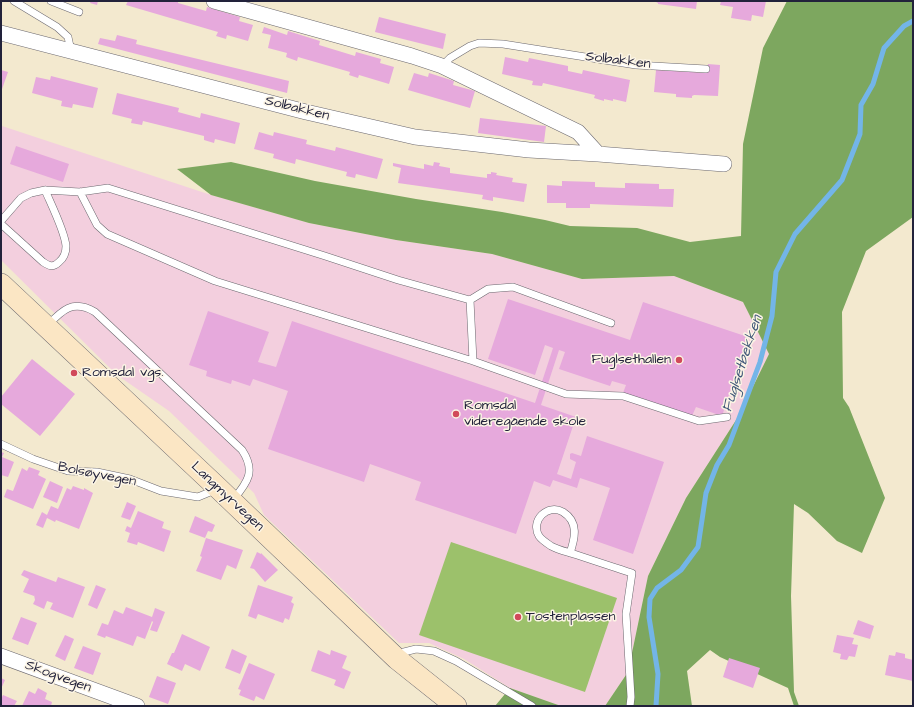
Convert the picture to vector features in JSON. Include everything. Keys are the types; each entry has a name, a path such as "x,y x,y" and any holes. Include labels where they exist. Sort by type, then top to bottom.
{"main road":[{"name":"Langmyrvegen","path":"2,285 232,501 397,659 456,706"}],"street":[{"path":"214,1 412,56 442,66 578,132 598,154"},
{"name":"Solbakken","path":"1,33 181,81 415,137 529,150 724,164"},
{"name":"Skogvegen","path":"1,656 137,706"}],"lane":[{"path":"14,1 57,27 68,37 71,51"},
{"path":"51,1 79,12"},
{"name":"Solbakken","path":"442,66 458,53 470,46 480,43 503,44 636,65 706,69"},
{"path":"1,221 21,198 32,192 45,190 80,192 108,188 317,253 398,280 470,300 488,288 513,288 611,323"},
{"path":"1,224 43,262 49,266 58,264 66,252 65,240 45,190"},
{"path":"80,192 96,225 107,234 215,281 473,361 566,394 623,396 699,421 727,417"},
{"path":"470,300 473,361"},
{"path":"46,327 57,315 70,306 87,307 101,317 242,450 249,460 250,469 242,490 232,501"},
{"name":"Bolsøyvegen","path":"1,444 33,459 68,471 97,472 130,479 162,491 198,497 217,487"},
{"path":"570,553 576,537 574,526 569,517 562,512 555,509 547,510 541,515 537,526 539,536 551,546 570,553 632,573 626,614 630,706"},
{"path":"397,659 404,652 416,649 434,651 456,661 532,706"}],"shaded area":[{"name":"Romsdal videregående skole","path":"2,126 211,195 309,223 396,240 492,254 582,279 674,276 743,302 769,354 738,417 686,498 648,576 628,672 605,706 561,706 510,688 464,659 429,643 399,643 264,515 254,493 169,411 117,375 1,260"}],"green space":[{"path":"787,1 913,1 913,217 866,251 842,312 843,398 849,407 885,498 862,553 837,541 808,513 794,504 791,596 794,692 799,706 794,706 788,688 720,657 710,650 687,671 692,706 605,706 628,672 648,576 686,498 738,417 769,354 743,302 674,276 582,279 492,254 396,240 309,223 211,195 177,169 231,162 315,181 416,199 502,212 570,226 637,228 690,242 741,236 743,144 763,48"},
{"name":"Tostenplassen","path":"451,542 617,598 585,692 419,635"},
{"path":"510,688 561,706 495,706"}],"building":[{"path":"91,1 98,1 97,5 90,3"},
{"path":"128,1 178,1 178,3 206,11 207,7 240,17 239,21 253,25 248,41 227,35 226,39 216,36 218,32 126,5"},
{"path":"654,1 697,1 696,9 658,4"},
{"path":"721,1 766,1 763,17 752,15 751,21 731,18 733,7 720,5"},
{"path":"379,17 446,34 443,49 375,32"},
{"path":"264,27 287,35 288,31 320,41 319,45 355,56 356,52 381,59 380,63 394,67 389,84 359,75 358,78 349,75 350,72 298,57 297,61 286,57 287,53 268,48 271,35 262,33"},
{"path":"117,35 137,40 136,44 289,81 287,93 98,44 100,38 115,41"},
{"path":"505,57 528,62 529,58 568,66 568,71 582,74 583,70 630,80 626,102 613,99 613,101 604,99 604,101 594,98 595,95 543,83 542,86 532,85 533,81 502,74"},
{"path":"708,64 720,65 718,96 694,95 692,98 676,97 676,94 654,92 656,70 707,73"},
{"path":"1,70 8,72 1,92"},
{"path":"414,73 428,77 429,73 454,81 453,85 475,91 470,108 408,90"},
{"path":"51,76 98,88 93,108 73,104 72,108 61,106 62,101 32,93 36,77 50,80"},
{"path":"117,93 179,108 178,112 200,118 201,113 240,123 235,144 215,139 214,143 204,140 204,136 143,121 142,125 131,123 132,119 112,114"},
{"path":"480,118 546,126 544,142 478,133"},
{"path":"259,132 273,136 274,132 307,140 306,144 335,151 336,147 383,159 377,179 356,174 355,178 346,176 347,172 296,159 295,164 273,158 274,154 254,149"},
{"path":"16,146 69,164 63,182 10,164"},
{"path":"434,162 440,163 439,166 450,168 450,173 487,178 487,174 491,174 491,172 497,173 496,175 513,178 512,182 527,184 524,202 493,197 493,201 482,199 483,195 398,183 401,168 393,166 393,163 424,169 424,164 433,166"},
{"path":"562,181 595,182 595,187 625,188 625,183 659,184 659,189 674,189 673,207 590,204 590,208 566,208 566,203 547,203 547,185 562,186"},
{"path":"508,299 630,340 643,302 748,337 722,416 696,407 692,416 623,393 626,385 612,381 610,386 559,369 565,352 559,350 541,405 576,417 557,474 571,479 576,462 570,459 570,454 572,453 581,456 587,436 664,462 633,554 593,540 610,488 580,478 577,488 553,480 550,487 534,481 516,534 415,500 421,482 370,464 364,482 268,449 288,391 253,379 250,386 232,380 231,384 206,376 207,371 189,365 208,311 269,332 258,362 276,367 292,321 535,403 553,348 545,345 535,375 488,359"},
{"path":"32,359 75,394 40,436 1,404 1,397"},
{"path":"1,452 4,453 2,457 14,462 8,477 1,475"},
{"path":"29,467 40,471 38,475 46,479 33,509 4,497 7,489 13,491 22,468 27,471"},
{"path":"50,481 63,487 57,503 43,497"},
{"path":"73,486 84,490 84,488 93,493 79,529 47,518 43,528 36,525 42,512 47,515 51,506 58,509 67,488 71,490"},
{"path":"127,502 136,506 130,520 121,517"},
{"path":"138,511 164,522 162,528 171,531 164,552 138,542 137,545 127,542 130,533 125,531 127,526 131,528"},
{"path":"195,516 215,525 212,532 208,531 205,538 189,532"},
{"path":"206,538 243,550 236,569 227,565 221,580 196,571 202,557 200,556"},
{"path":"257,552 261,553 278,570 265,582 254,569 250,568"},
{"path":"24,570 56,582 58,577 85,587 73,618 50,609 53,603 47,601 44,609 33,604 35,600 34,595 23,592 29,579 21,575"},
{"path":"96,585 106,589 97,609 88,605"},
{"path":"258,585 293,597 291,602 294,604 289,620 285,618 283,623 258,614 256,619 248,616"},
{"path":"126,607 152,617 155,608 165,612 157,632 150,630 152,621 145,639 137,636 133,646 106,636 105,638 97,635 102,623 108,625 114,610 123,614"},
{"path":"21,617 37,623 28,645 12,639"},
{"path":"858,620 874,626 870,639 853,634"},
{"path":"182,634 210,647 200,671 185,664 182,671 167,664 172,653 174,653"},
{"path":"65,635 74,639 65,661 55,656"},
{"path":"837,635 854,638 852,644 858,645 855,657 849,656 847,660 840,659 841,654 833,652"},
{"path":"83,646 101,653 93,675 74,668"},
{"path":"232,649 247,656 240,674 225,668"},
{"path":"318,650 330,655 331,650 347,656 342,668 351,672 344,689 334,685 336,680 311,671"},
{"path":"896,652 905,654 905,658 913,660 913,681 885,675 889,655 895,656"},
{"path":"729,658 760,668 753,688 723,677"},
{"path":"249,663 275,674 264,700 256,696 254,701 239,695 241,690 238,689"},
{"path":"157,676 176,683 168,704 149,697"},
{"path":"1,678 5,680 1,689"},
{"path":"38,688 47,693 45,699 52,702 51,706 22,706 29,691 35,694"},
{"path":"3,695 17,701 14,706 1,706 1,699"}],"waterway":[{"name":"Fuglsetbekken","path":"656,706 658,674 649,617 650,599 657,588 681,570 698,547 706,493 717,465 729,445 760,362 772,316 776,272 795,234 842,180 860,134 861,105 873,84 884,48 904,26 913,21"}],"place":[{"name":"Fuglsethallen","path":"679,360"},
{"name":"Romsdal vgs.","path":"74,373"},
{"name":"Romsdal videregående skole","path":"456,414"},
{"name":"Tostenplassen","path":"518,617"}]}
